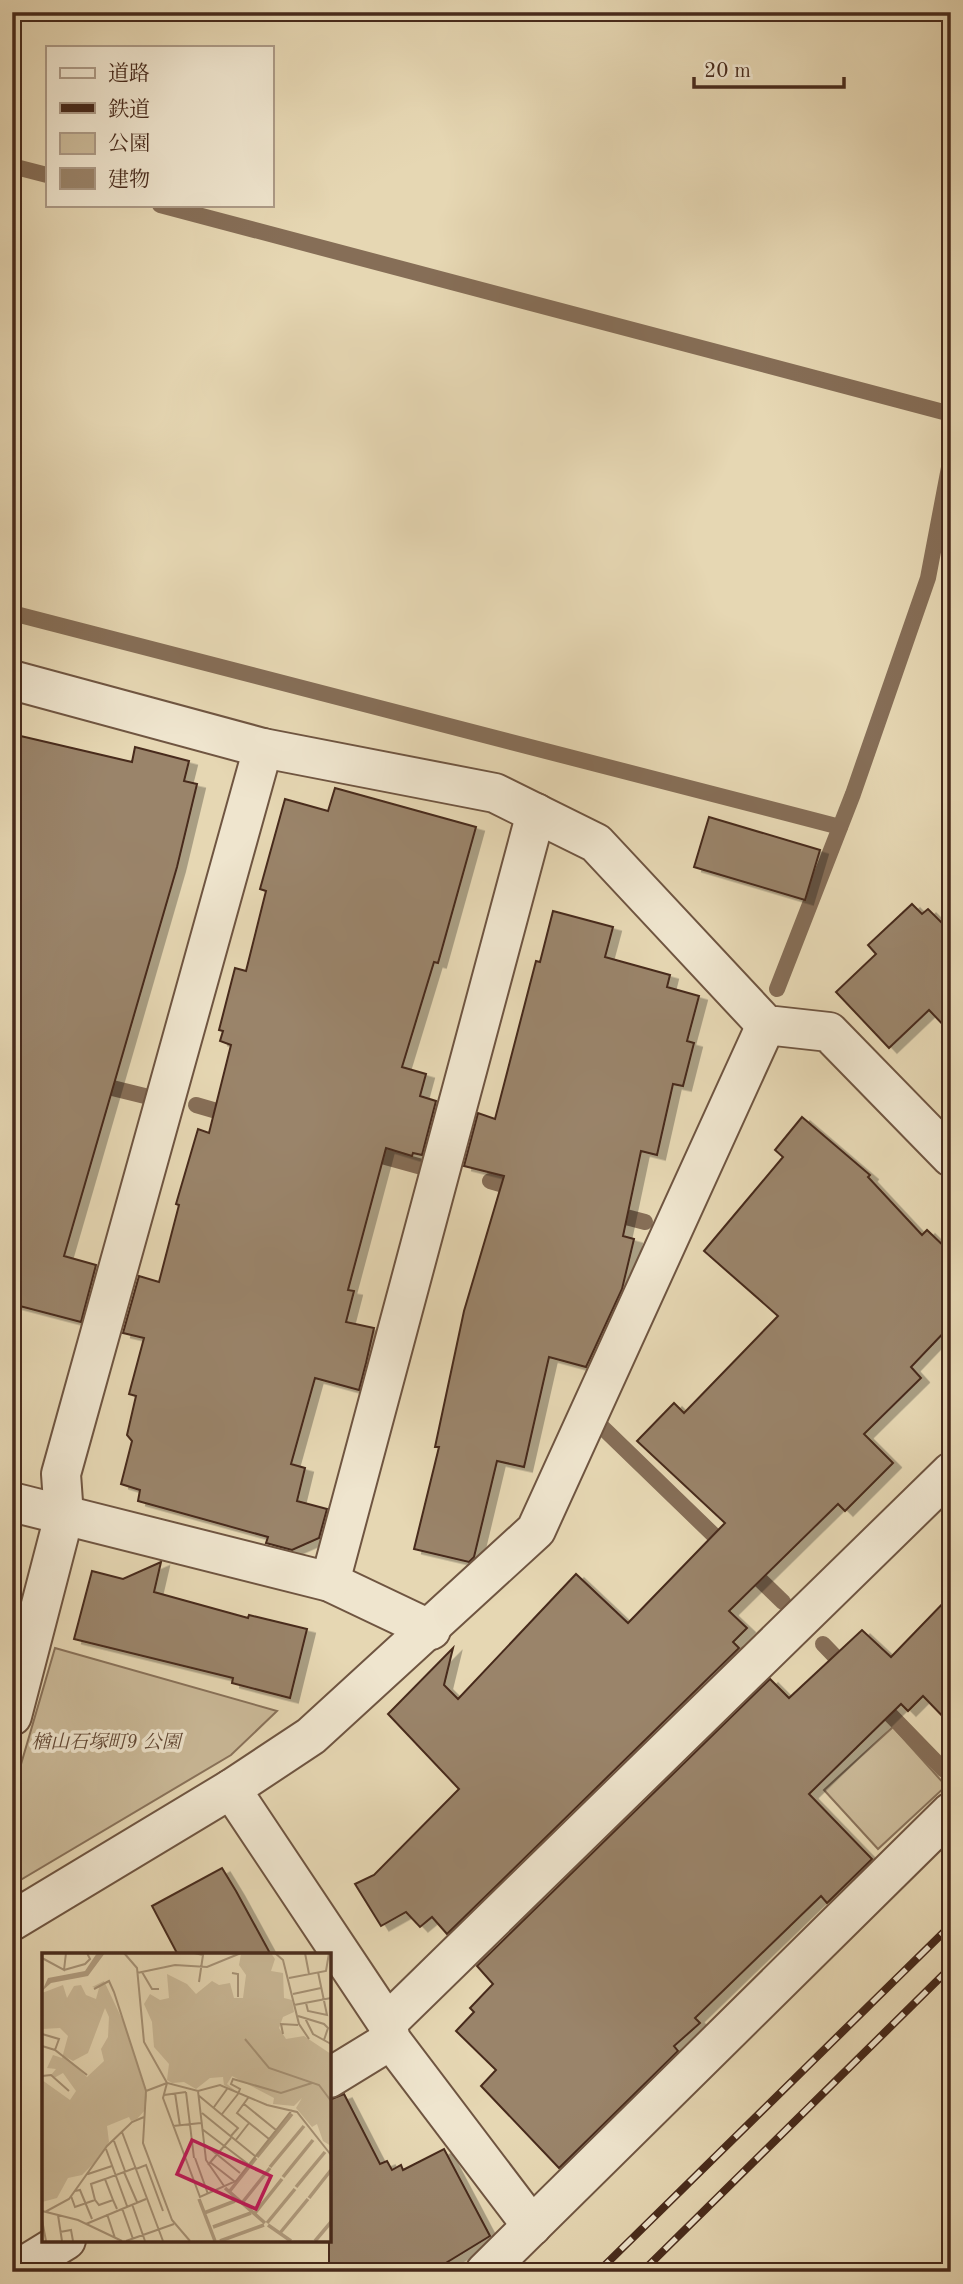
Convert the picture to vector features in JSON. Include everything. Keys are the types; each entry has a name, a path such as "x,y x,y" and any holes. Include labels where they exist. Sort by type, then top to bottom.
{"street":[{"path":"12,680 263,748 495,793 536,813 596,844 766,1025 829,1032 951,1157"},
{"path":"12,1716 64,1517 61,1474 263,748"},
{"path":"330,1582 536,813"},
{"path":"12,1921 232,1789 311,1736 431,1630 536,1530 766,1025"},
{"path":"331,2076 389,2031 951,1472"},
{"path":"12,1502 330,1582 431,1630"},
{"path":"232,1789 389,2031 533,2226"},
{"path":"485,2272 951,1812"},
{"path":"15,2272 62,2242"}],"green space":[{"name":"楢山石塚町9 公園","path":"55,1648 277,1711 231,1755 12,1885 12,1795"},
{"path":"893,1727 946,1786 878,1849 824,1790"}],"building":[{"path":"12,734 132,762 135,747 189,761 184,781 197,784 177,867 64,1256 96,1265 81,1322 12,1304"},
{"path":"335,788 476,827 438,963 434,962 402,1067 426,1074 420,1096 436,1101 422,1155 413,1153 412,1156 386,1148 348,1290 354,1291 346,1322 374,1328 366,1363 359,1390 315,1378 291,1464 305,1468 297,1501 327,1509 319,1538 292,1550 266,1543 268,1537 138,1501 140,1490 121,1484 132,1441 127,1435 136,1396 129,1394 144,1338 123,1333 139,1276 159,1282 179,1205 176,1204 198,1129 209,1133 231,1045 220,1041 223,1031 219,1030 235,968 246,971 266,891 260,889 285,799 328,811"},
{"path":"709,817 820,850 805,900 694,867"},
{"path":"912,904 922,914 928,909 951,932 951,1033 929,1010 889,1048 836,992 876,954 868,945"},
{"path":"553,911 613,927 605,957 670,975 667,987 699,996 687,1041 694,1043 683,1086 673,1084 657,1155 641,1151 623,1236 634,1239 622,1289 586,1367 549,1357 524,1467 497,1461 474,1557 469,1562 414,1549 439,1447 435,1447 464,1311 504,1176 464,1166 478,1113 495,1119 536,961 540,962"},
{"path":"802,1117 870,1175 868,1177 922,1235 927,1230 951,1253 951,1325 911,1367 921,1378 864,1434 893,1463 845,1511 838,1504 729,1611 747,1628 733,1642 739,1648 447,1934 432,1917 420,1927 406,1912 381,1926 355,1884 374,1875 459,1789 388,1714 453,1648 444,1685 458,1699 576,1574 628,1623 725,1523 637,1441 674,1403 684,1413 778,1316 704,1251 783,1157 775,1150"},
{"path":"161,1562 154,1592 248,1618 249,1615 307,1629 290,1698 232,1683 233,1678 74,1639 92,1571 123,1579"},
{"path":"951,1595 951,1725 923,1696 908,1711 901,1704 809,1794 872,1859 827,1903 821,1896 695,2018 700,2023 674,2046 678,2051 559,2168 481,2086 496,2070 456,2031 474,2012 470,2008 493,1984 477,1966 770,1679 789,1698 862,1630 891,1657"},
{"path":"222,1868 270,1953 177,1953 152,1906"},
{"path":"344,2094 380,2164 387,2161 392,2170 401,2165 403,2170 444,2149 490,2236 431,2272 329,2272 331,2099"}],"waterway":[{"path":"12,166 46,175"},
{"path":"164,206 951,414"},
{"path":"777,989 853,794 928,578 951,457"},
{"path":"12,613 840,827"},
{"path":"92,1083 153,1098"},
{"path":"196,1105 234,1116"},
{"path":"364,1151 429,1169"},
{"path":"490,1181 521,1190"},
{"path":"607,1212 645,1222"},
{"path":"601,1426 727,1548"},
{"path":"746,1566 783,1602"},
{"path":"823,1644 848,1670"},
{"path":"875,1699 944,1770"}],"railway":[{"path":"598,2272 951,1925"},
{"path":"642,2272 951,1967"}]}
